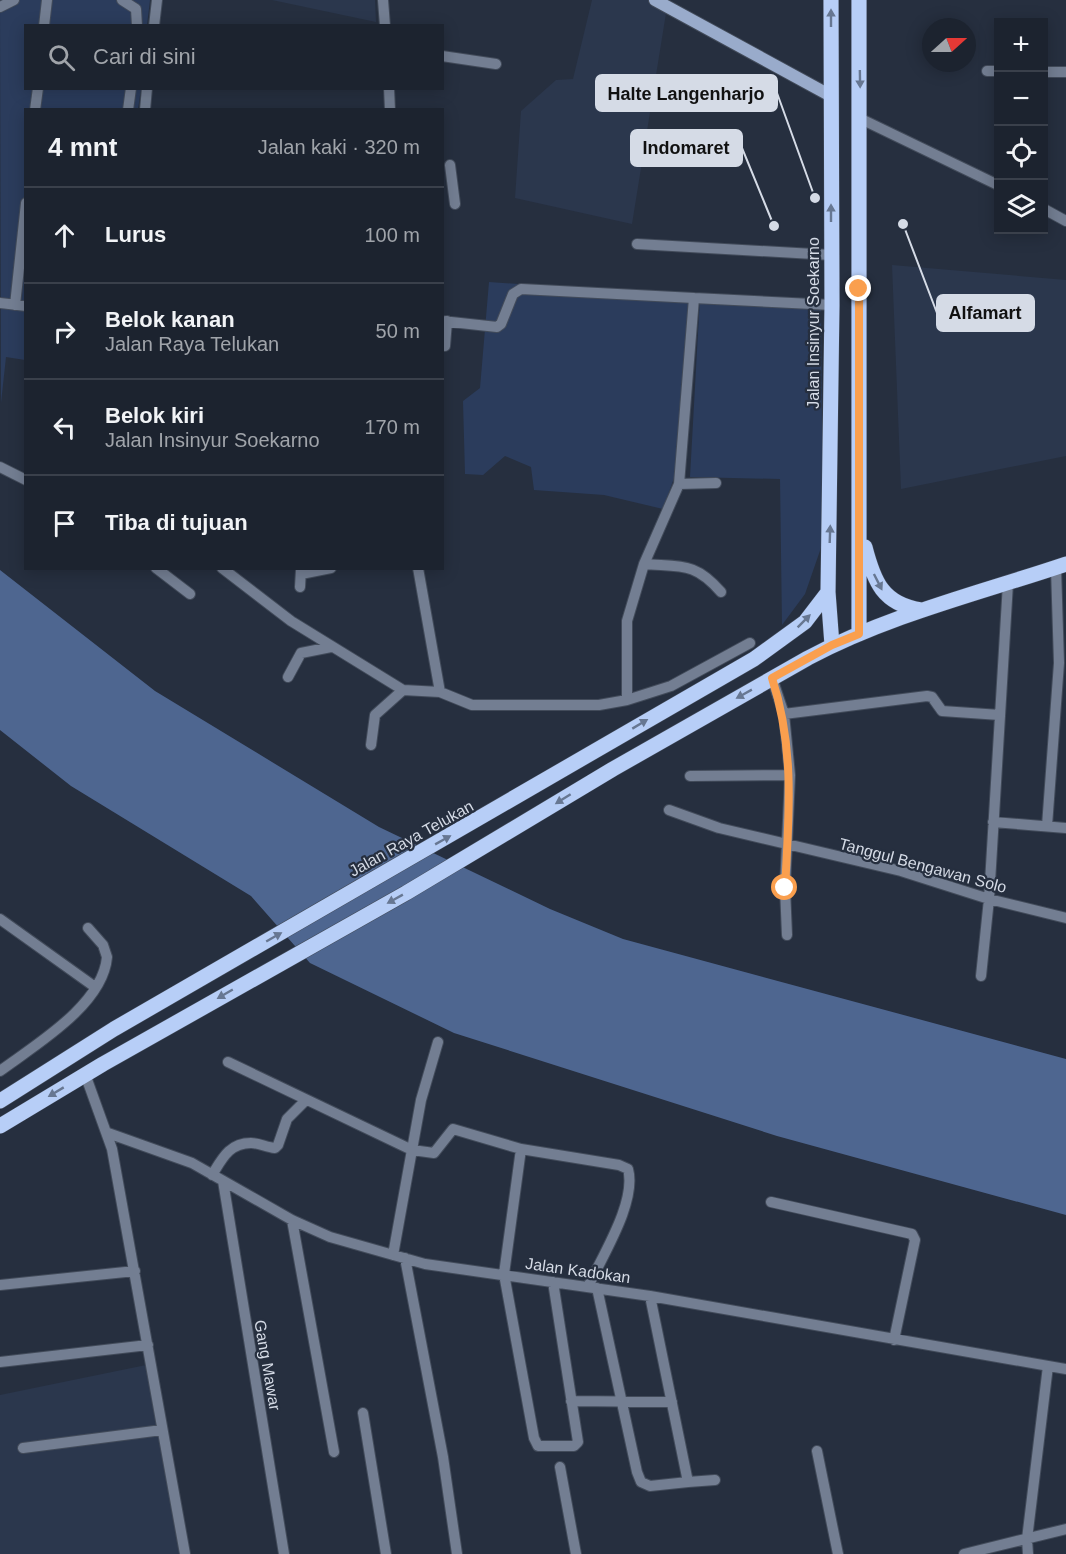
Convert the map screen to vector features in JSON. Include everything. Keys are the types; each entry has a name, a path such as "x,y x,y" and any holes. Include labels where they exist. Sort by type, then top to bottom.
{"main road":[{"path":"654,0 831,96"},
{"name":"Jalan Insinyur Soekarno","path":"831,0 832,325 828,592 832,645"},
{"path":"859,0 861,119 859,634"},
{"path":"832,299 847,298 859,289"},
{"path":"832,325 850,316 859,323"},
{"path":"861,529 869,562 887,597 900,606 921,610"},
{"path":"0,1126 85,1074 406,893 613,769 832,645 921,610 1061,566"},
{"name":"Jalan Raya Telukan","path":"0,1101 114,1029 754,659 805,622 828,592"}],"street":[{"path":"0,7 14,0"},
{"path":"44,24 47,0"},
{"path":"122,0 136,9 137,24"},
{"path":"154,24 157,0"},
{"path":"383,0 385,24"},
{"path":"444,56 496,63"},
{"path":"1048,72 1066,72"},
{"path":"35,108 38,90"},
{"path":"128,108 130,90"},
{"path":"145,108 147,90"},
{"path":"389,90 390,108"},
{"path":"861,119 994,184"},
{"path":"450,165 447,179 455,204"},
{"path":"1048,211 1066,221"},
{"path":"0,303 20,306 24,237"},
{"path":"637,244 831,255"},
{"path":"445,346 445,321 497,327 501,324 513,294 521,289 694,298 832,299"},
{"path":"627,700 627,621 644,564 679,484 694,298"},
{"path":"0,466 24,479"},
{"path":"679,484 716,483"},
{"path":"644,564 695,568 707,576 721,592"},
{"path":"1047,826 1059,663 1061,566"},
{"path":"159,570 190,594"},
{"path":"225,570 331,647 403,690 440,692 472,705 599,705 627,700 671,686 750,643"},
{"path":"418,570 440,692"},
{"path":"300,587 301,571"},
{"path":"981,976 989,899 993,790 1008,583"},
{"path":"288,677 302,653 331,647"},
{"path":"772,678 784,714 790,775 785,888 787,935"},
{"path":"371,745 375,715 403,690"},
{"path":"784,714 927,696 932,697 942,711 1000,715"},
{"path":"690,776 790,775"},
{"name":"Tanggul Bengawan Solo","path":"669,810 718,828 901,871 989,899 1066,918"},
{"path":"993,822 1066,828"},
{"path":"0,919 95,987"},
{"path":"0,1071 71,1018 95,987 107,957 103,945 88,928"},
{"path":"393,1255 421,1100 438,1042"},
{"path":"228,1062 305,1101 412,1149 434,1153 453,1129 521,1149 619,1165 627,1169 630,1192 593,1288 641,1482 650,1486 715,1480"},
{"path":"85,1074 108,1133 185,1554"},
{"path":"212,1175 227,1151 237,1145 252,1143 275,1148 287,1119 305,1101"},
{"name":"Jalan Kadokan","path":"108,1133 163,1151 212,1175 292,1220 348,1244 425,1264 650,1296 1066,1370"},
{"path":"521,1149 504,1274 534,1438 538,1446 577,1445 553,1282"},
{"name":"Gang Mawar","path":"223,1181 284,1554"},
{"path":"771,1202 912,1234 915,1240 894,1340"},
{"path":"292,1220 334,1452"},
{"path":"405,1258 443,1457 457,1554"},
{"path":"0,1285 135,1271"},
{"path":"650,1296 688,1482"},
{"path":"0,1362 148,1344"},
{"path":"1028,1554 1026,1539 1048,1366"},
{"path":"571,1401 672,1402"},
{"path":"363,1413 386,1554"},
{"path":"23,1448 162,1430"},
{"path":"817,1451 838,1554"},
{"path":"560,1467 576,1554"},
{"path":"963,1554 1066,1529"}],"shaded area":[{"path":"0,0 150,0 147,24 24,24 24,90 141,90 138,108 24,108 24,360 6,357 1,403"},
{"path":"272,0 375,0 376,22"},
{"path":"592,0 650,0 667,7 632,224 515,198 521,111 556,80 573,79"},
{"path":"892,265 1066,280 1066,456 901,489"},
{"path":"489,282 690,296 679,464 663,509 604,495 534,490 531,467 505,456 483,475 465,474 463,401 480,388"},
{"path":"700,297 821,301 823,542 805,594 782,625 780,479 690,477"},
{"path":"0,570 155,691 379,827 550,909 623,939 1066,1059 1066,1215 777,1136 454,1033 310,963 251,896 71,786 0,730"},
{"path":"151,1364 185,1554 0,1554 0,1395"}],"place":[{"name":"Halte Langenharjo","path":"815,198"},
{"name":"Alfamart","path":"903,224"},
{"name":"Indomaret","path":"774,226"}],"route":[{"path":"785,888 790,775 784,714 772,678 832,645 859,634 861,529 859,289"}]}
